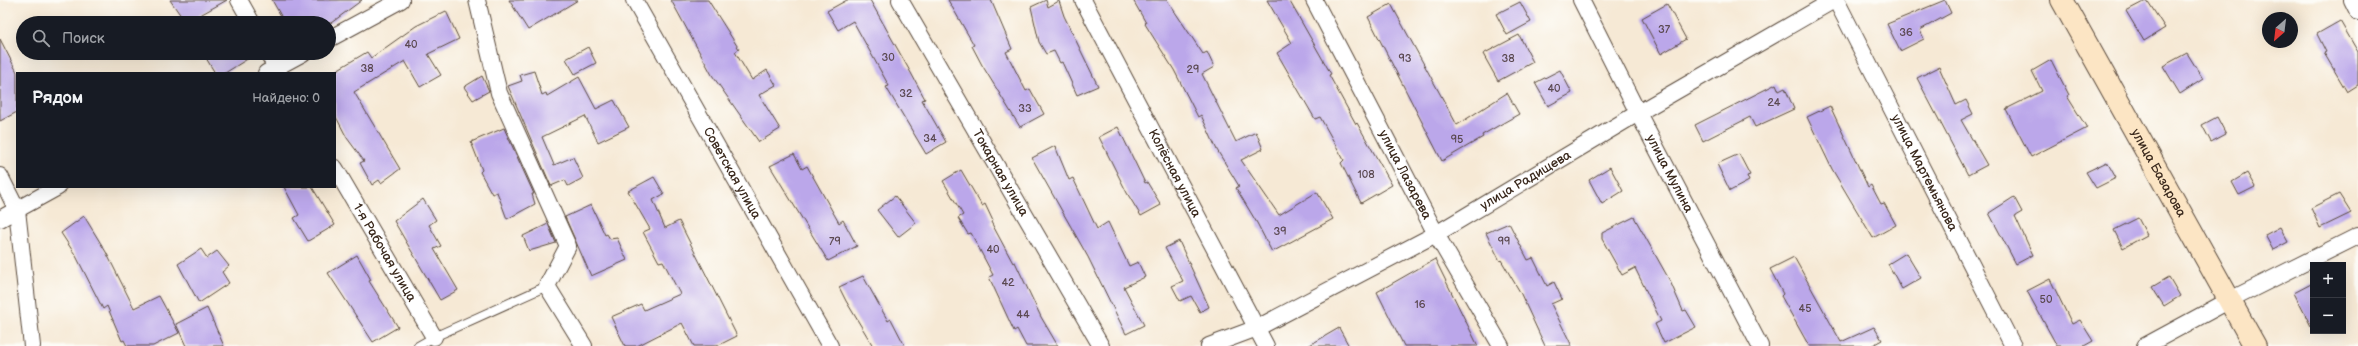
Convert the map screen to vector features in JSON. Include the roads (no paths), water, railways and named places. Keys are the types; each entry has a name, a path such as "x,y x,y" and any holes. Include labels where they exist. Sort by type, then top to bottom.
{"main road":[{"name":"улица Базарова","path":"2062,0 2255,346"}],"street":[{"path":"239,0 248,16"},
{"path":"336,35 401,0"},
{"path":"477,0 498,93 568,246 547,286 584,346"},
{"name":"Советская улица","path":"634,0 830,346"},
{"name":"Токарная улица","path":"900,0 1101,346"},
{"name":"Колёсная улица","path":"1083,0 1266,346"},
{"name":"улица Лазарева","path":"1314,0 1436,234 1501,346"},
{"name":"улица Мулина","path":"1581,0 1638,113 1760,346"},
{"name":"улица Радищева","path":"1209,346 1257,328 1436,234 1638,113 1835,0"},
{"name":"улица Мартемьянова","path":"1835,0 2013,346"},
{"path":"2352,0 2358,12"},
{"path":"270,60 274,71 292,60"},
{"name":"1-я Рабочая улица","path":"336,170 434,337"},
{"path":"0,176 17,210 32,346"},
{"path":"0,219 56,188"},
{"path":"2145,346 2230,300 2358,236"}],"lane":[{"path":"418,346 434,337 547,286"}]}
